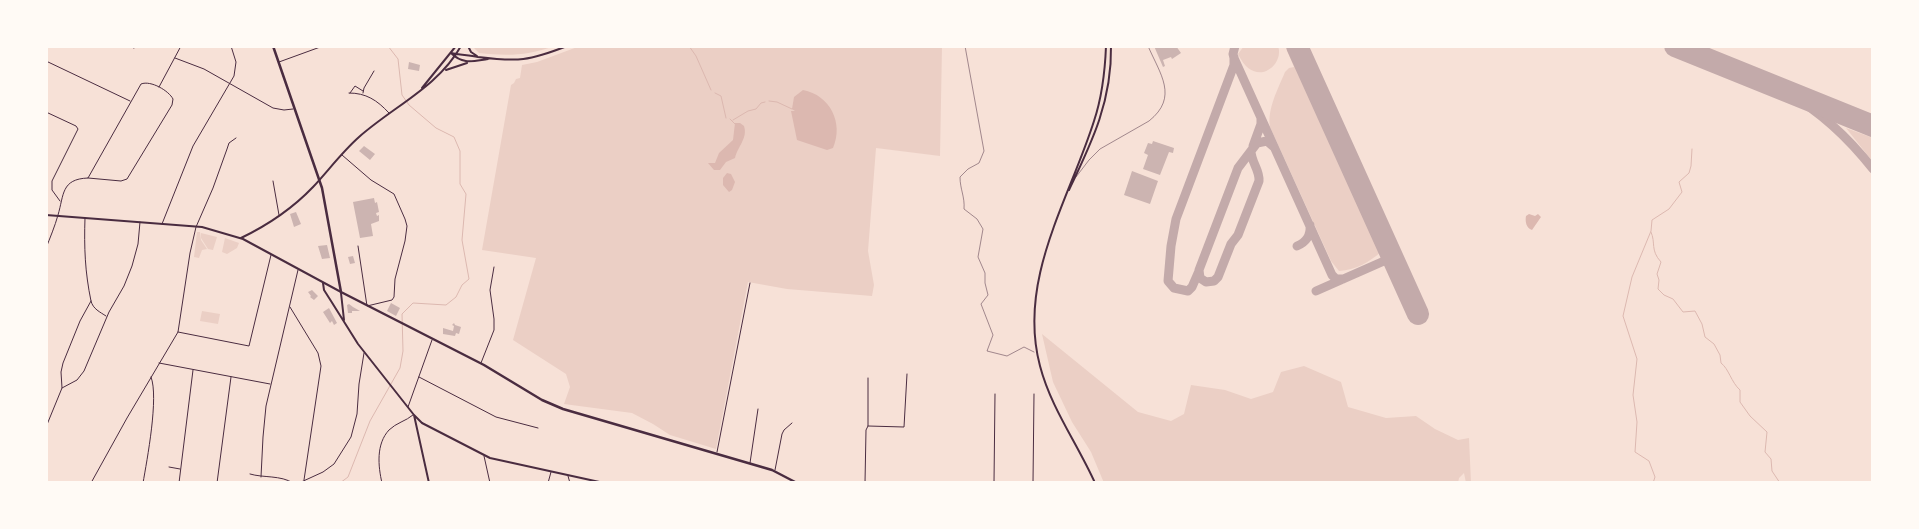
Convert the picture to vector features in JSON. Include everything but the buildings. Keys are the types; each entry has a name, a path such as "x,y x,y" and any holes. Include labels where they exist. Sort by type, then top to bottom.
{"main road":[{"path":"272,46 325,202 344,320"},
{"path":"419,92 456,46"},
{"path":"241,238 279,216 313,187 357,138 446,70 461,46"},
{"path":"468,46 473,54 479,57"},
{"path":"455,56 510,61 525,60 536,58 567,46"},
{"path":"1095,483 1052,401 1038,354 1035,322 1039,278 1047,248 1098,107 1105,72 1106,46"},
{"path":"1064,201 1089,148 1104,105 1110,79 1112,46"},
{"path":"451,53 462,62 468,63"},
{"path":"446,70 490,59"},
{"path":"46,215 196,227 241,238 323,283 480,363 542,400 567,411 775,471 797,483"},
{"path":"323,283 324,290 330,301 364,352 414,415 431,428 484,455 604,483"},
{"path":"414,415 429,483"}],"street":[{"path":"46,51 48,46"},
{"path":"128,46 134,48 137,46"},
{"path":"159,88 181,46"},
{"path":"162,224 164,214 193,146 230,83 236,66 231,46"},
{"path":"278,62 322,46"},
{"path":"175,58 199,66 273,108 284,110 294,108"},
{"path":"46,61 131,101"},
{"path":"363,94 374,72"},
{"path":"46,248 58,216 60,201 70,182 81,178 121,181 127,179 172,104 172,97 150,83 144,83 131,101 88,178"},
{"path":"364,91 355,86 349,93 363,94 375,100 389,113"},
{"path":"46,112 76,126 78,130 53,177 52,190 60,201"},
{"path":"91,483 178,332 190,253 196,227 213,188 226,149 229,143 236,138"},
{"path":"341,155 371,180 390,191 397,200 405,219 407,228 395,278 394,299 367,306 358,246"},
{"path":"273,181 279,216"},
{"path":"85,218 85,272 91,301 98,311 107,316"},
{"path":"62,388 77,380 84,371 107,316 132,266 138,244 140,222"},
{"path":"178,332 249,346 271,254"},
{"path":"480,363 494,330 490,290 494,267"},
{"path":"262,477 264,424 271,384 298,269"},
{"path":"717,454 750,284"},
{"path":"46,428 62,388 61,368 80,321 91,301"},
{"path":"290,307 318,353 321,366 304,480"},
{"path":"408,408 432,339"},
{"path":"299,483 323,472 334,464 350,437 357,414 364,352"},
{"path":"159,363 271,384"},
{"path":"179,483 193,370"},
{"path":"868,426 904,427 906,374"},
{"path":"143,483 152,411 153,388 151,377"},
{"path":"217,483 231,377"},
{"path":"418,378 496,417 538,428"},
{"path":"865,483 868,378"},
{"path":"994,483 996,394"},
{"path":"1033,483 1034,394"},
{"path":"750,464 758,409"},
{"path":"382,483 378,462 384,440 390,429 414,415"},
{"path":"775,471 782,434 792,423"},
{"path":"484,455 490,483"},
{"path":"169,467 181,469"},
{"path":"548,483 551,471"},
{"path":"250,474 286,479 293,483"},
{"path":"568,475 570,483"}],"lane":[{"path":"1074,181 1089,160 1100,149 1149,121 1156,116 1163,105 1165,86 1148,46"}],"path":[{"path":"966,46 984,151 979,163 968,169 960,177 960,188 965,197 964,208 977,219 983,229 978,257 985,273 988,295 981,304 993,336 986,351 1007,356 1024,348 1038,354"}],"shaded area":[{"path":"472,46 554,46 535,52 498,55 479,53"},
{"path":"580,46 942,46 940,156 876,148 868,251 874,285 872,296 787,289 748,282 716,449 670,435 632,413 564,404 570,387 566,374 513,340 536,258 482,250 511,85 516,79 520,78 522,65 537,62"},
{"path":"1244,46 1278,46 1277,60 1267,71 1252,71 1245,65 1238,54"},
{"path":"1285,46 1288,46 1381,252 1367,262 1351,269 1339,271 1331,261 1270,127 1270,113 1276,92 1285,72 1289,68 1294,67"},
{"path":"803,90 821,98 832,112 837,129 833,148 827,150 797,140 791,111 795,111 792,109 794,97"},
{"path":"735,123 740,123 744,126 744,138 735,158 726,162 720,170 714,170 708,163 715,163 719,153 733,140"},
{"path":"1846,128 1873,138 1873,162"},
{"path":"727,173 731,174 735,182 732,190 729,192 723,185 723,178"},
{"path":"1529,214 1535,216 1538,214 1541,217 1532,230 1528,228 1526,222 1526,216"},
{"path":"197,232 200,232 201,240 207,249 202,250 199,258 194,257"},
{"path":"201,233 217,237 213,250 208,249 201,238"},
{"path":"225,238 239,243 237,248 227,254 222,252"},
{"path":"202,311 220,314 218,324 200,321"},
{"path":"1042,334 1138,412 1171,421 1184,414 1191,385 1225,390 1251,399 1273,392 1281,372 1304,366 1341,382 1348,407 1386,418 1416,416 1435,429 1458,440 1469,438 1471,483 1466,483 1464,473 1459,478 1458,483 1104,483 1091,452 1072,422 1053,382"}],"waterway":[{"path":"340,483 348,477 370,421 400,368 403,351 402,314 413,303 446,305 456,297 462,285 469,279 462,240 466,194 460,184 460,151 454,137 436,128 409,105 402,95 398,59 388,46"},
{"path":"689,46 696,56 711,90"},
{"path":"715,93 721,96 726,118"},
{"path":"769,101 777,102 792,109"},
{"path":"733,120 748,111 756,109 761,103 765,102"},
{"path":"730,119 735,124"},
{"path":"1653,483 1655,477 1649,461 1635,452 1637,422 1633,395 1637,359 1623,316 1632,277 1651,231 1652,220 1669,209 1682,192 1679,182 1689,173 1692,149"},
{"path":"1651,232 1654,250 1661,262 1657,274 1659,280 1658,289 1664,295 1673,299 1683,312 1695,311 1702,324 1705,337 1714,344 1720,355 1721,363 1740,390 1740,402 1750,416 1767,432 1765,452 1771,459 1772,471 1780,483"}],"taxiway":[{"path":"1235,46 1234,58 1332,275 1336,279 1343,279"},
{"path":"1199,271 1192,287 1188,291 1174,288 1168,281 1171,246 1176,219 1234,65 1234,57"},
{"path":"1784,90 1810,107 1832,125 1873,169"},
{"path":"1253,146 1261,124 1261,118"},
{"path":"1251,151 1259,181 1238,235 1231,244 1218,277 1214,281 1206,282 1200,278 1199,270 1238,168 1257,143 1267,141 1274,147"},
{"path":"1297,246 1307,238 1310,232 1310,225"},
{"path":"1384,261 1388,256 1388,249"},
{"path":"1316,291 1384,261 1391,261 1396,266"}],"runway":[{"path":"1297,46 1418,314"},
{"path":"1675,46 1873,126"}]}
